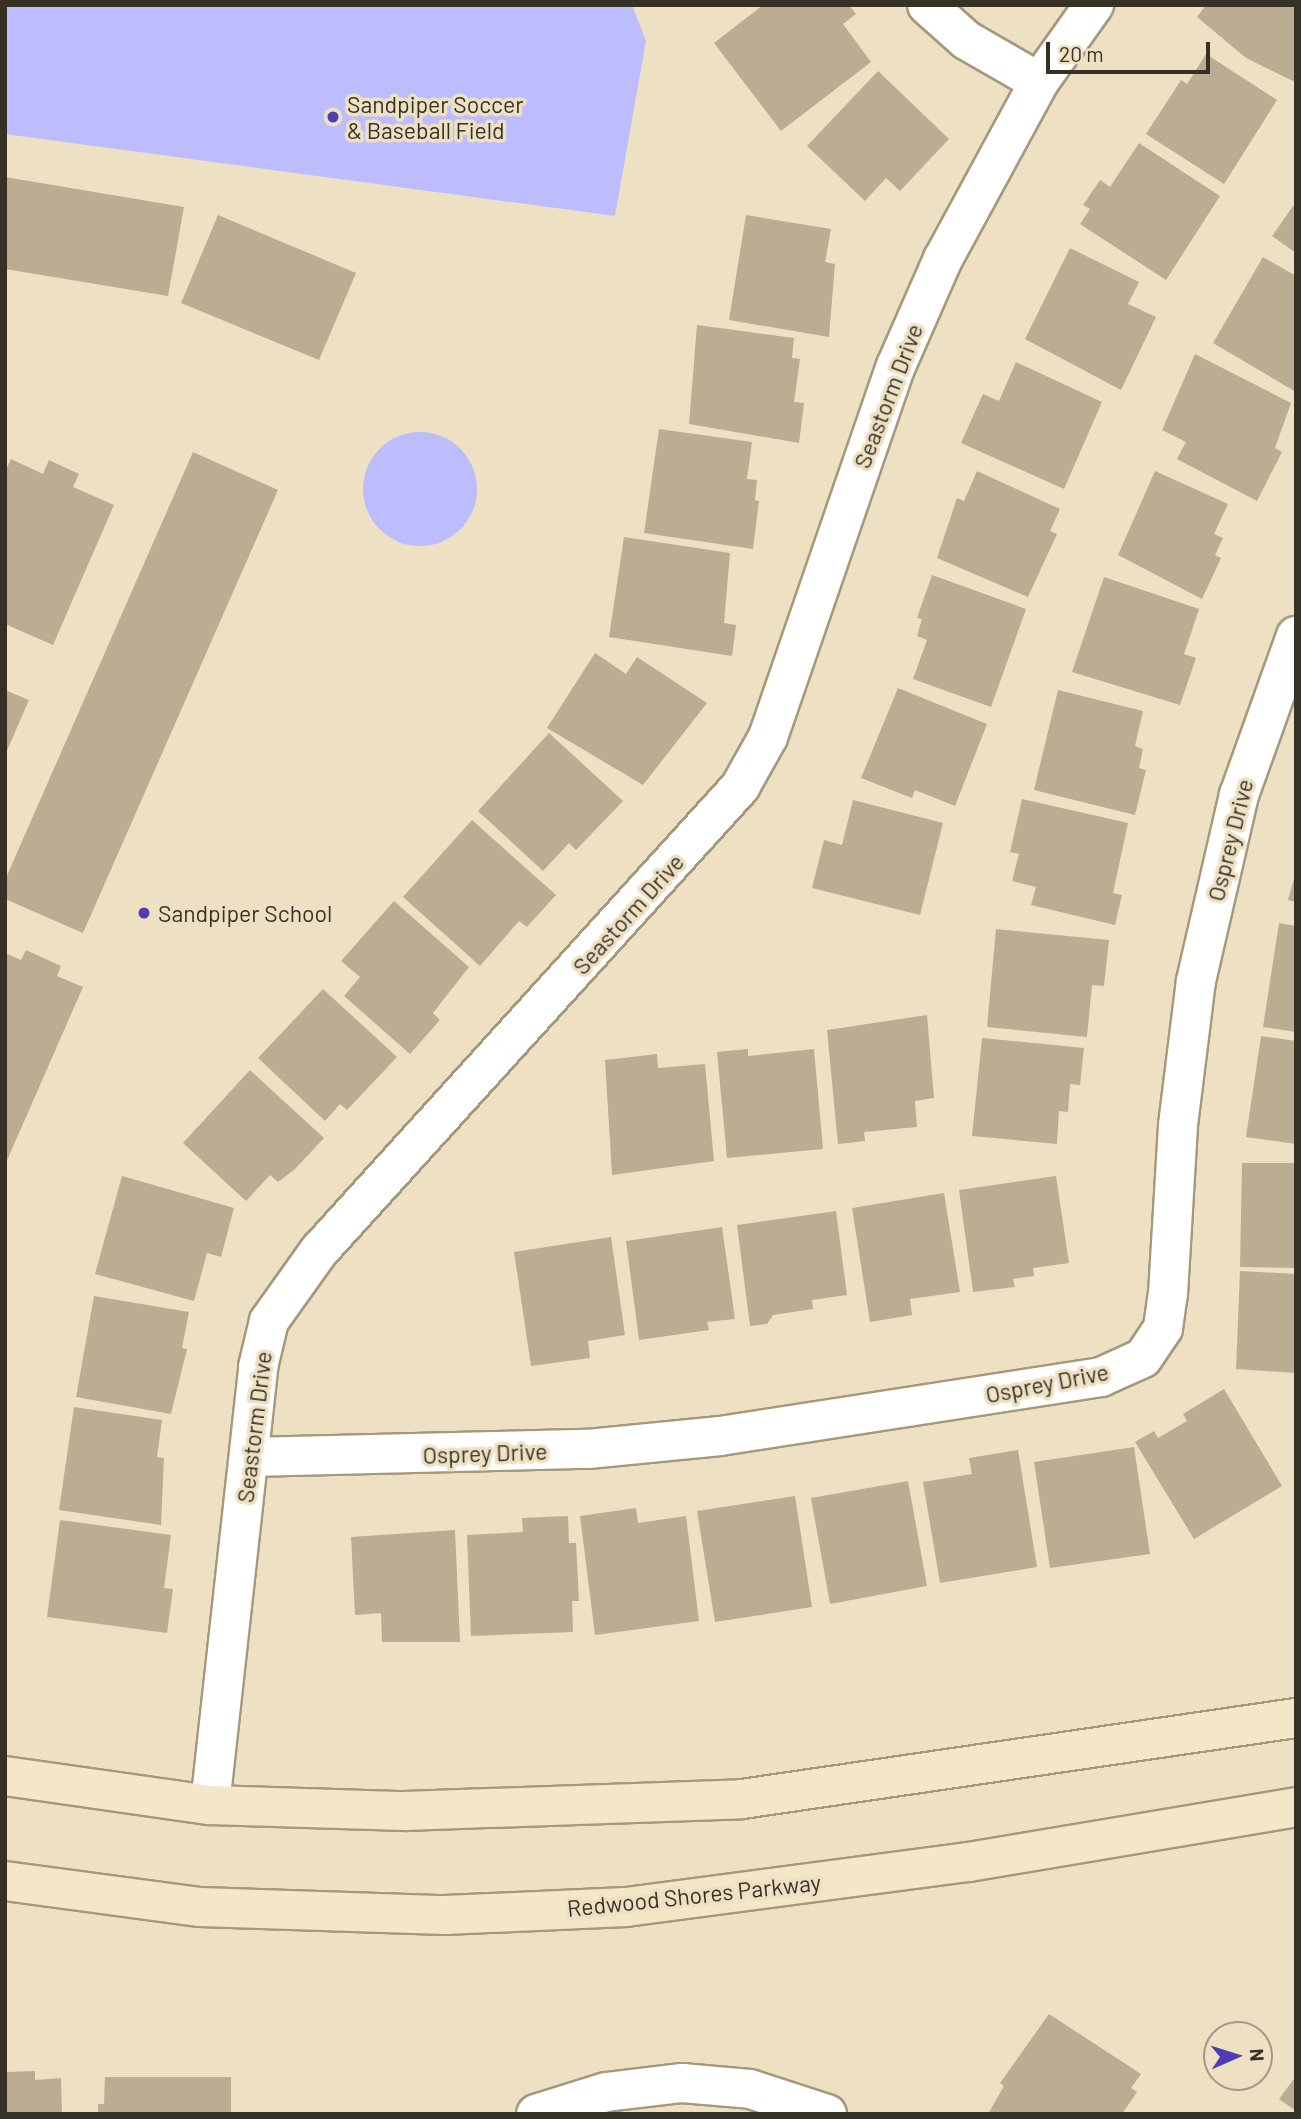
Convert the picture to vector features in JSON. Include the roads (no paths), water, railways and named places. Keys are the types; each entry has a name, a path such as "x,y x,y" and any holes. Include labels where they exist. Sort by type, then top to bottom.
{"main road":[{"path":"5,1776 210,1805 405,1811 742,1798 1296,1718"},
{"name":"Redwood Shores Parkway","path":"5,1881 200,1907 445,1915 626,1907 968,1861 1296,1807"}],"street":[{"path":"927,5 966,40 1039,82"},
{"name":"Seastorm Drive","path":"210,1805 258,1367 269,1321 319,1251 740,787 768,737 896,366 943,259 1039,82 1094,5"},
{"name":"Osprey Drive","path":"250,1457 588,1449 720,1436 1101,1377 1143,1358 1163,1328 1168,1294 1178,1125 1196,981 1239,795 1296,636"},
{"path":"536,2114 606,2092 682,2083 750,2089 827,2114"}],"place":[{"name":"Sandpiper Soccer & Baseball Field","path":"333,117"},
{"name":"Sandpiper School","path":"144,913"}]}
